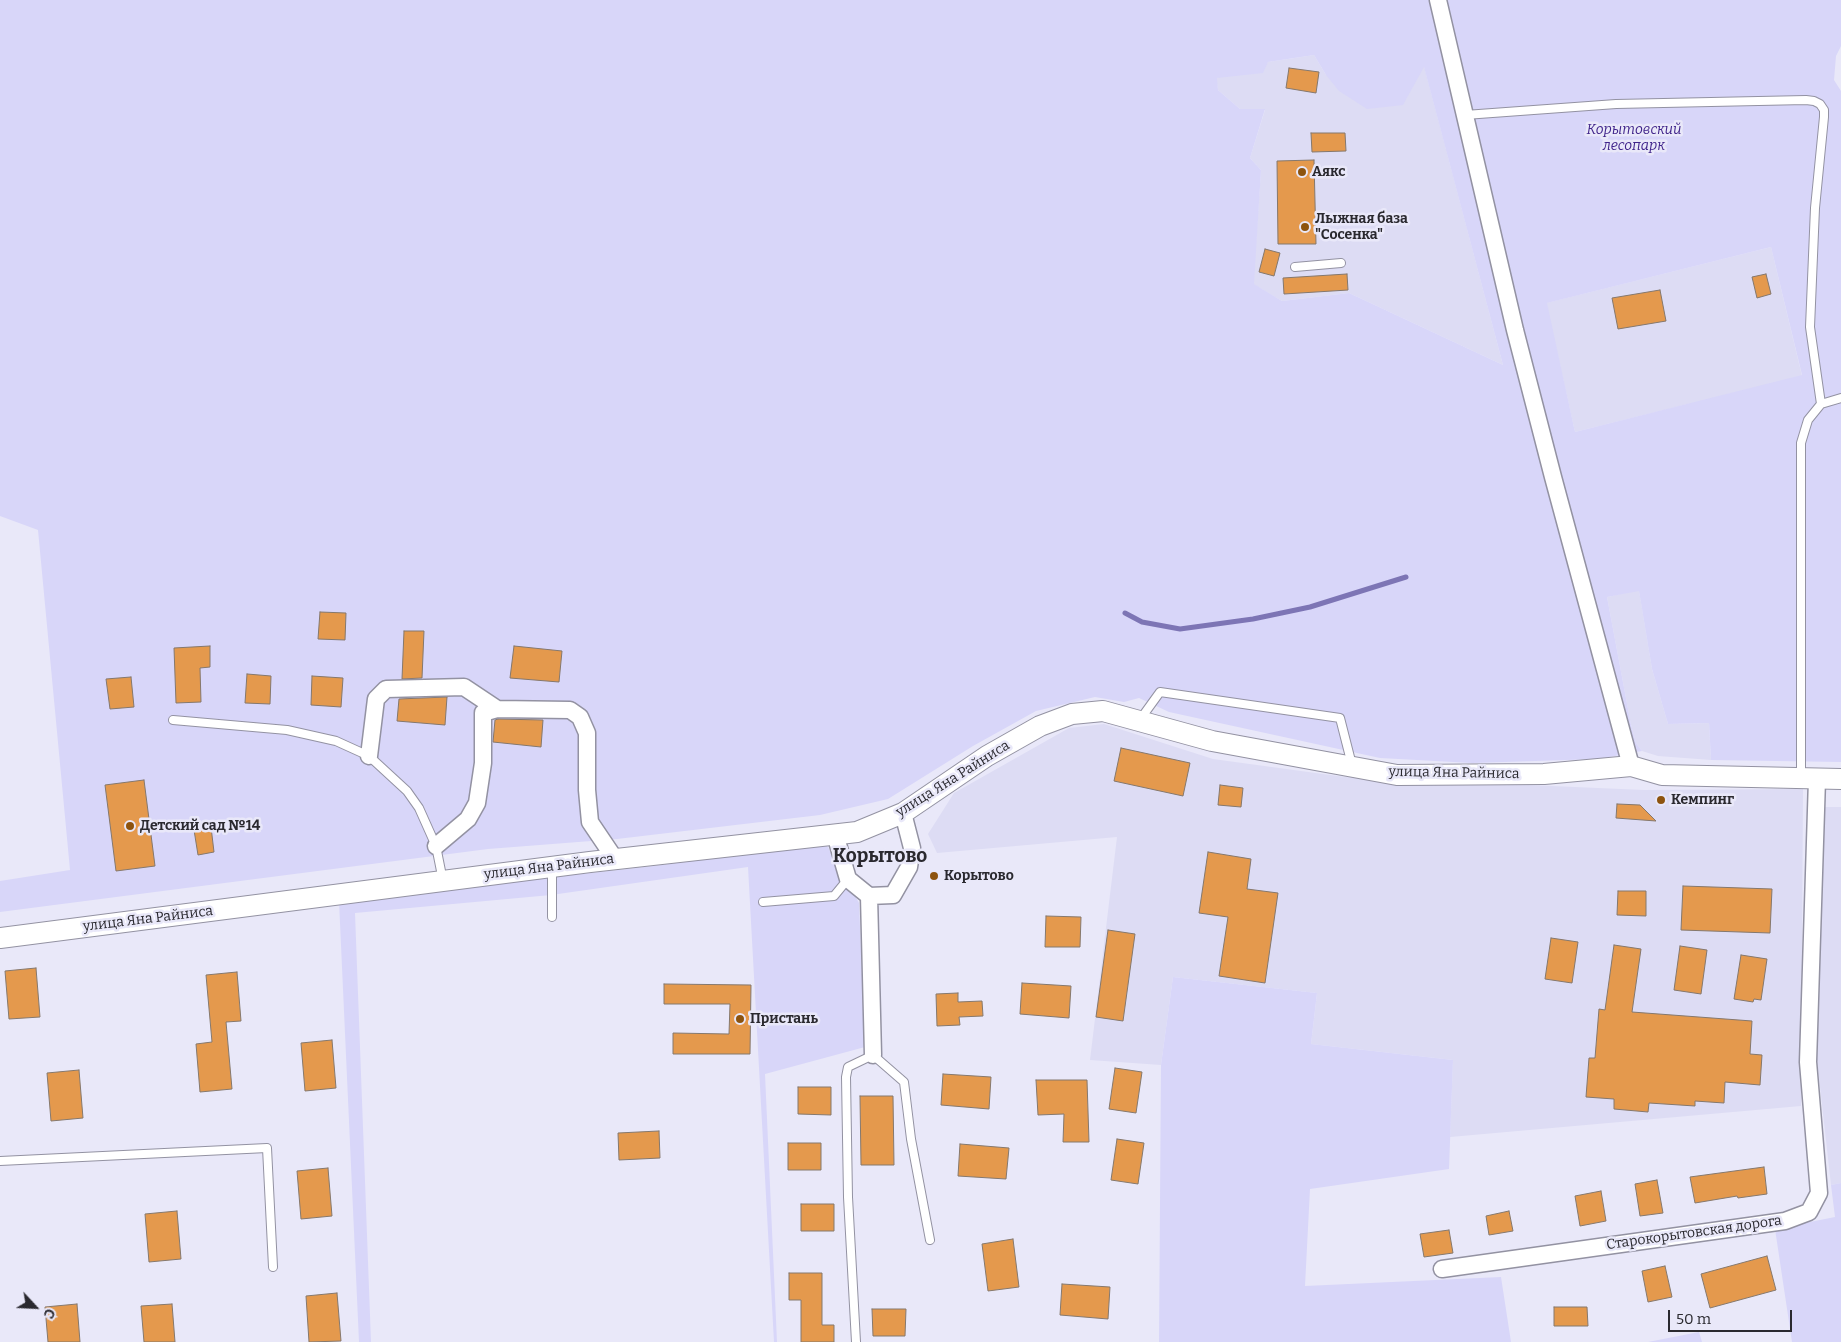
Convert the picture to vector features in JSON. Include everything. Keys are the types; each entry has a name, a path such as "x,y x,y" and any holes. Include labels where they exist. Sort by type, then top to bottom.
{"street":[{"path":"1438,0 1515,330 1552,478 1631,766"},
{"path":"369,756 376,699 386,689 464,686 497,709"},
{"path":"436,846 468,819 477,803 483,763 483,712 497,709 570,710 580,717 588,733 587,790 590,822 615,859"},
{"name":"улица Яна Райниса","path":"0,938 615,859 856,832 903,813 987,756 1040,726 1072,714 1103,711 1212,741 1397,775 1544,774 1631,766 1662,775 1841,779"},
{"name":"Старокорытовская дорога","path":"1442,1269 1785,1221 1809,1212 1819,1193 1808,1062 1809,778"},
{"path":"835,834 848,879 868,896 893,895 909,867 912,848 903,813"},
{"path":"868,896 874,1055"}],"lane":[{"path":"1464,114 1616,104 1806,100 1820,104 1824,110 1824,117 1815,208 1810,327 1821,404"},
{"path":"1296,267 1341,263"},
{"path":"1809,778 1801,443 1808,420 1821,404 1841,398"},
{"path":"1138,721 1160,692 1340,718 1352,767"},
{"path":"172,720 287,730 336,741 369,756 407,791 419,808 436,846 443,881"},
{"path":"552,867 552,917"},
{"path":"763,902 834,896 848,879"},
{"path":"856,1342 848,1198 846,1077 848,1067 874,1055 904,1082 911,1139 930,1240"},
{"path":"0,1161 267,1148 273,1267"}],"shaded area":[{"path":"1314,55 1326,75 1424,66 1503,365 1349,293 1282,301 1253,284 1261,170 1250,158 1265,110 1240,109 1218,90 1216,78 1268,62"},
{"path":"1771,247 1802,376 1575,432 1546,303"},
{"path":"1639,590 1652,669 1668,724 1709,723 1711,760 1658,756 1642,751 1636,743 1607,597"},
{"path":"1104,724 1213,759 1345,777 1644,790 1803,789 1801,1106 1450,1137 1453,1060 1311,1044 1317,993 1173,977 1161,1065 1090,1060 1117,837 937,853 928,834 954,793 1069,728"},
{"path":"1823,807 1841,807 1841,1183 1831,1185 1816,1051"}],"green space":[{"name":"Корытовский лесопарк","path":"0,0 1841,0 1841,46 1836,56 1834,80 1841,91 1841,762 1711,760 1709,723 1668,724 1652,669 1639,591 1607,597 1631,725 1636,743 1642,751 1598,759 1472,763 1380,758 1169,712 1139,698 1124,702 1095,697 1036,711 973,746 888,799 820,815 617,839 488,849 0,912 0,881 70,870 38,530 0,516","holes":["1314,55 1326,75 1339,91 1367,109 1403,105 1424,67 1503,365 1349,293 1282,301 1254,284 1261,170 1250,158 1265,109 1240,109 1218,90 1217,78 1263,73 1268,62","1771,247 1802,375 1575,432 1547,303"]},
{"path":"825,842 859,903 865,1047 765,1074 777,1342 774,1342 748,867 551,895 355,913 371,1342 359,1342 339,901 654,866"},
{"path":"1173,977 1317,993 1311,1044 1453,1060 1449,1169 1310,1189 1305,1286 1501,1277 1511,1342 1159,1342 1161,1065"},
{"path":"1841,1183 1841,1342 1792,1342 1775,1229 1835,1217 1831,1185"},
{"path":"1699,1332 1702,1342 1648,1342"}],"building":[{"path":"1289,68 1319,72 1316,93 1286,88"},
{"path":"1311,133 1345,133 1346,151 1312,152"},
{"path":"1314,160 1316,244 1278,244 1277,161"},
{"path":"1265,249 1280,253 1274,276 1259,272"},
{"path":"1347,274 1348,290 1284,294 1283,278"},
{"path":"1766,274 1771,294 1757,298 1752,277"},
{"path":"1660,290 1666,321 1618,329 1612,298"},
{"path":"320,612 346,613 345,640 318,639"},
{"path":"404,631 424,631 422,678 402,679"},
{"path":"210,646 210,667 200,668 201,702 176,703 174,648"},
{"path":"514,646 562,651 559,682 510,678"},
{"path":"247,674 271,676 270,704 245,703"},
{"path":"312,676 343,678 341,707 311,705"},
{"path":"131,677 134,707 110,709 106,679"},
{"path":"447,697 445,725 397,721 399,699"},
{"path":"495,720 543,720 541,747 493,742"},
{"path":"1121,748 1190,763 1183,796 1114,781"},
{"name":"Детский сад №14","path":"144,780 155,866 116,871 105,785"},
{"path":"1220,785 1243,788 1241,807 1218,805"},
{"path":"1617,804 1640,805 1656,821 1616,818"},
{"path":"211,827 214,852 198,855 194,830"},
{"path":"1208,852 1251,859 1247,889 1278,893 1265,983 1219,976 1228,917 1199,913"},
{"path":"1683,886 1772,889 1770,933 1681,930"},
{"path":"1618,891 1646,891 1646,916 1617,915"},
{"path":"1046,916 1081,917 1080,947 1045,947"},
{"path":"1108,930 1135,934 1123,1021 1096,1017"},
{"path":"1551,938 1578,942 1572,983 1545,979"},
{"path":"1614,945 1641,949 1632,1012 1752,1021 1750,1054 1762,1055 1760,1085 1725,1082 1724,1103 1695,1101 1695,1106 1649,1103 1648,1112 1614,1109 1614,1099 1586,1097 1589,1058 1595,1058 1599,1009 1605,1010"},
{"path":"1680,946 1707,950 1701,994 1674,990"},
{"path":"1741,955 1767,959 1761,1000 1754,999 1753,1002 1734,999"},
{"path":"36,968 40,1017 9,1019 5,971"},
{"path":"237,972 241,1021 226,1022 232,1089 200,1092 196,1044 212,1042 206,975"},
{"path":"1022,983 1071,986 1069,1018 1020,1014"},
{"name":"Пристань","path":"664,984 751,985 750,1054 673,1054 673,1033 729,1034 730,1004 664,1004"},
{"path":"958,993 958,1002 982,1001 983,1016 959,1017 960,1025 937,1026 936,994"},
{"path":"332,1040 336,1088 305,1091 301,1043"},
{"path":"1115,1068 1142,1072 1136,1113 1109,1109"},
{"path":"79,1070 83,1118 51,1121 47,1073"},
{"path":"943,1074 991,1077 989,1109 941,1105"},
{"path":"1036,1080 1087,1080 1089,1142 1063,1142 1064,1114 1038,1115"},
{"path":"798,1087 831,1087 831,1115 798,1114"},
{"path":"860,1096 893,1096 894,1165 861,1165"},
{"path":"659,1131 660,1158 619,1160 618,1133"},
{"path":"1117,1139 1144,1143 1138,1184 1111,1180"},
{"path":"788,1143 821,1143 821,1170 788,1170"},
{"path":"960,1144 1009,1148 1006,1179 958,1176"},
{"path":"1764,1167 1767,1194 1738,1198 1737,1196 1695,1203 1690,1177"},
{"path":"328,1168 332,1216 301,1219 297,1171"},
{"path":"1657,1180 1663,1213 1640,1216 1635,1184"},
{"path":"1601,1191 1606,1221 1580,1226 1575,1196"},
{"path":"801,1204 834,1204 834,1231 801,1231"},
{"path":"177,1211 181,1259 149,1262 145,1214"},
{"path":"1509,1211 1513,1231 1489,1235 1486,1216"},
{"path":"1449,1230 1453,1253 1424,1257 1420,1234"},
{"path":"1013,1239 1019,1287 988,1291 982,1244"},
{"path":"1767,1256 1776,1290 1710,1308 1701,1274"},
{"path":"1665,1266 1672,1297 1648,1302 1642,1271"},
{"path":"789,1273 822,1273 822,1325 834,1325 834,1342 801,1342 801,1300 789,1300"},
{"path":"1062,1284 1110,1287 1108,1319 1060,1315"},
{"path":"337,1293 341,1341 309,1342 306,1296"},
{"path":"77,1304 80,1342 48,1342 45,1307"},
{"path":"172,1304 175,1342 144,1342 141,1306"},
{"path":"1554,1307 1587,1307 1588,1326 1554,1326"},
{"path":"872,1309 906,1309 905,1336 873,1336"}],"waterway":[{"path":"1125,613 1142,622 1180,629 1253,619 1310,607 1406,577"}],"place":[{"name":"Аякс","path":"1302,172"},
{"name":"Лыжная база \"Сосенка\"","path":"1305,227"},
{"name":"Кемпинг","path":"1661,800"},
{"name":"Детский сад №14","path":"130,826"},
{"name":"Корытово","path":"934,876"},
{"name":"Пристань","path":"740,1019"}],"district":[{"name":"Корытово","path":"880,857"}]}
